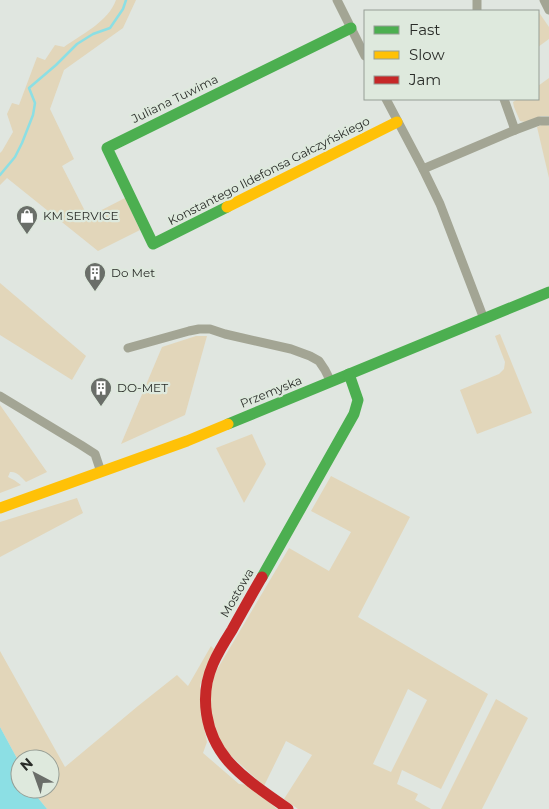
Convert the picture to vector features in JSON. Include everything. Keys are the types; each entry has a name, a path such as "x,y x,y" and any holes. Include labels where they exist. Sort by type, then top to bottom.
{"street":[{"path":"337,0 364,54"},
{"path":"544,0 549,10"},
{"name":"Juliana Tuwima","path":"153,244 107,148 351,28"},
{"path":"386,100 440,204 484,319"},
{"path":"504,100 515,130"},
{"path":"423,169 515,130 539,121 549,120"},
{"name":"Konstantego Ildefonsa Gałczyńskiego","path":"153,244 397,122"},
{"name":"Przemyska","path":"0,508 187,441 549,292"},
{"path":"128,348 199,329 210,329 290,349 310,356 319,361 331,382"},
{"name":"Mostowa","path":"288,809 242,775 228,762 217,747 212,737 205,707 206,684 213,663 354,414 358,400 349,374"},
{"path":"0,396 95,454 101,472"}],"shaded area":[{"path":"116,0 136,0 123,28 64,70 50,109 74,159 62,166 88,217 125,198 140,230 98,251 7,178 0,185 0,153 13,132 7,114 12,103 19,105 37,57 45,60 55,45 64,47 94,27 107,15"},
{"path":"539,12 549,27 549,39 539,46"},
{"path":"549,78 549,116 541,116 525,122 520,121 513,102 516,100 539,100 539,85"},
{"path":"544,124 549,126 549,178 537,127"},
{"path":"0,283 86,356 72,380 0,335"},
{"path":"500,334 532,413 477,434 460,390 499,374 504,369 505,362 495,336"},
{"path":"196,336 207,336 185,415 121,444 162,347"},
{"path":"0,405 47,472 26,482 17,473 10,472 8,477 21,485 0,493"},
{"path":"252,434 266,464 244,503 216,448"},
{"path":"331,476 410,517 358,617 488,694 441,789 402,770 397,784 418,794 415,800 431,809 298,809 284,799 312,755 286,741 264,786 228,753 215,735 209,699 215,673 289,548 329,571 351,532 311,511","holes":["408,689 427,700 391,772 373,764"]},
{"path":"77,498 83,513 0,557 0,522"},
{"path":"211,646 214,649 200,685 201,713 207,742 203,753 239,784 249,785 277,809 47,809 39,799 60,799 60,758 65,767 177,675 188,686"},
{"path":"0,651 55,749 12,749 0,727"},
{"path":"496,699 528,718 482,809 441,809"}],"water":[{"path":"0,727 12,749 10,749 10,799 39,799 47,809 0,809"}],"waterway":[{"path":"0,175 15,157 33,115 35,103 29,88 77,44 93,34 110,28 123,9 126,0"}],"traffic: fast":[{"path":"227,207 153,244 107,148 351,28"},
{"path":"228,424 549,292"},
{"path":"262,577 354,414 358,400 349,374"}],"traffic: slow":[{"path":"227,207 397,122"},
{"path":"0,508 187,441 228,424"}],"traffic: jam":[{"path":"262,577 213,664 206,689 207,714 209,727 214,739 228,761 249,781 288,809"}],"place":[{"name":"KM SERVICE","path":"27,235"},
{"name":"Do Met","path":"95,292"},
{"name":"DO-MET","path":"101,407"}]}
